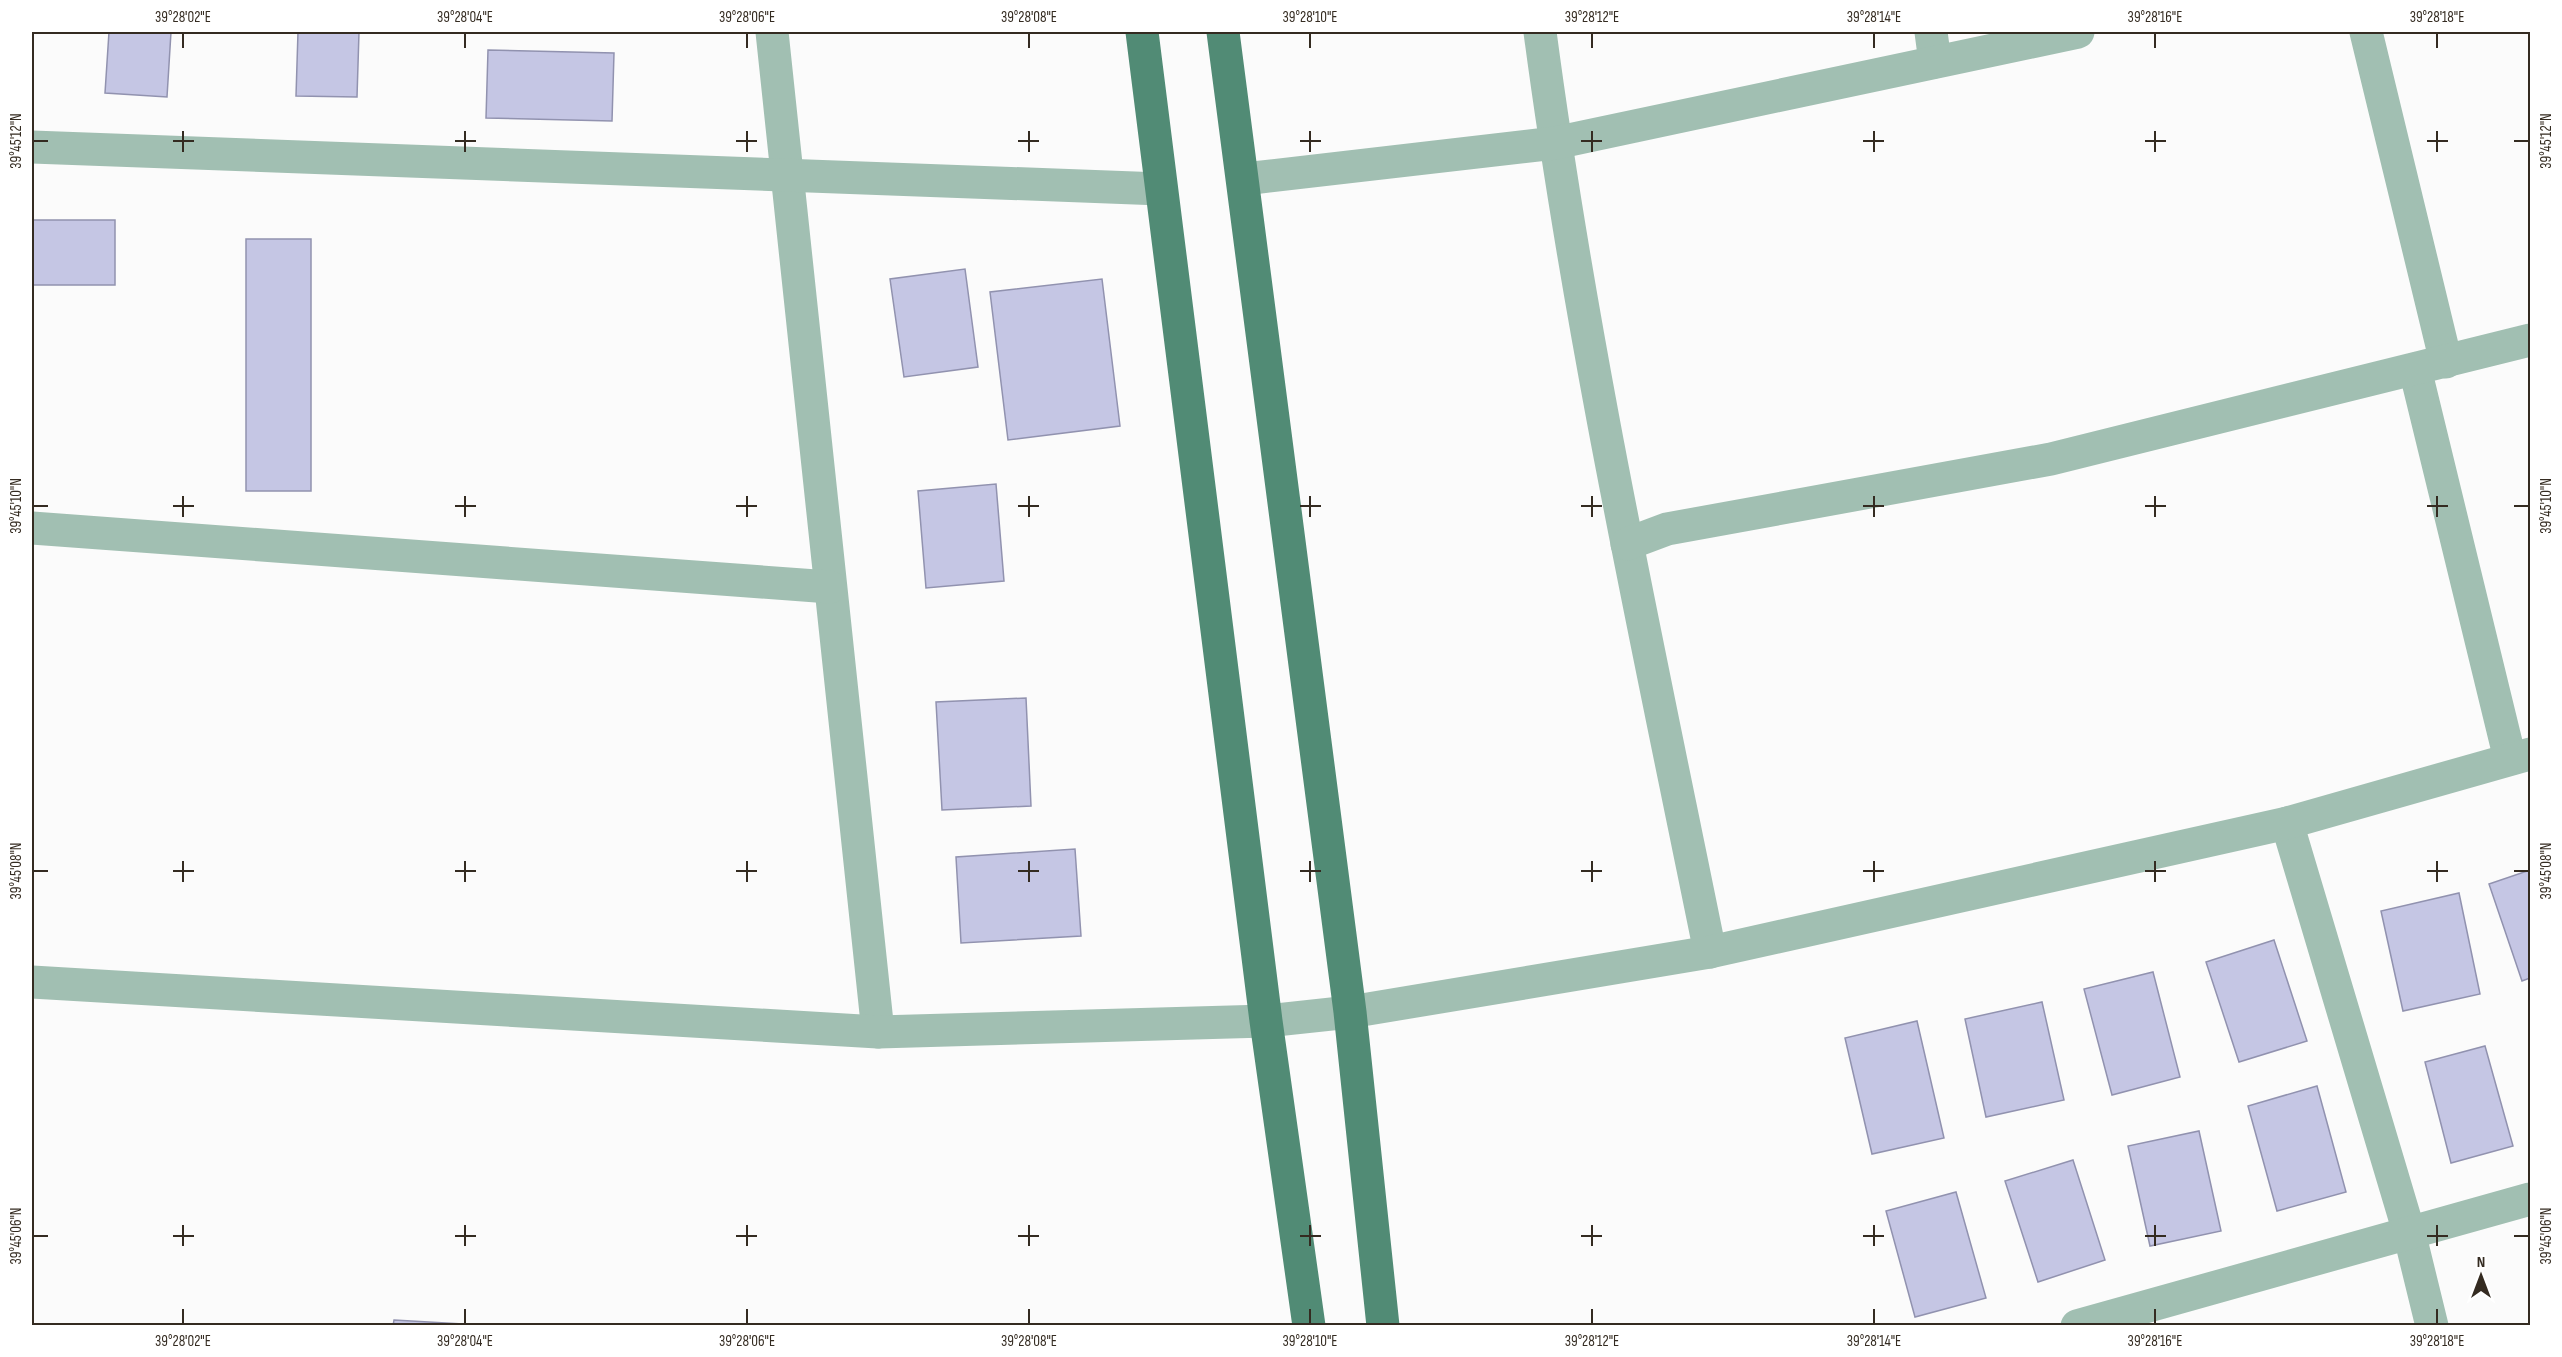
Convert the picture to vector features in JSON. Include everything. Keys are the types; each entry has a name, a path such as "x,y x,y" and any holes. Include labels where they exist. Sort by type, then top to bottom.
{"main road":[{"path":"1142,32 1266,1021 1309,1326"},
{"path":"1223,32 1244,179 1350,1012 1383,1326"}],"street":[{"path":"772,32 879,1032"},
{"path":"1540,32 1555,143 1627,544 1710,952"},
{"path":"1244,179 1555,143 1933,47 2078,32"},
{"path":"32,982 879,1032 1266,1021 1350,1012 1710,952 2287,823 2520,757 2431,366 2366,32"},
{"path":"32,147 1161,189"},
{"path":"1627,544 1668,529 2051,459 2530,340"},
{"path":"32,528 830,587"},
{"path":"2287,823 2409,1232 2432,1326"},
{"path":"2086,1324 2530,1199"}],"building":[{"path":"109,32 171,32 167,97 105,93"},
{"path":"298,32 359,32 357,97 296,96"},
{"path":"488,50 614,53 612,121 486,118"},
{"path":"32,220 115,220 115,285 32,285"},
{"path":"246,239 311,239 311,491 246,491"},
{"path":"965,269 978,367 904,377 890,279"},
{"path":"1102,279 1120,426 1008,440 990,292"},
{"path":"996,484 1004,581 926,588 918,491"},
{"path":"1026,698 1031,806 942,810 936,702"},
{"path":"1075,849 1081,936 961,943 956,857"},
{"path":"2530,870 2530,978 2522,981 2489,884"},
{"path":"2459,893 2480,994 2403,1011 2381,911"},
{"path":"2274,940 2307,1041 2239,1062 2206,962"},
{"path":"2153,972 2180,1077 2112,1095 2084,989"},
{"path":"2042,1002 2064,1100 1986,1117 1965,1019"},
{"path":"1917,1021 1944,1138 1872,1154 1845,1038"},
{"path":"2485,1046 2513,1146 2451,1163 2425,1062"},
{"path":"2317,1086 2346,1192 2277,1211 2248,1106"},
{"path":"2199,1131 2221,1231 2150,1246 2128,1146"},
{"path":"2073,1160 2105,1260 2038,1282 2005,1181"},
{"path":"1956,1192 1986,1298 1915,1317 1886,1211"},
{"path":"394,1320 498,1326 393,1326"}]}
